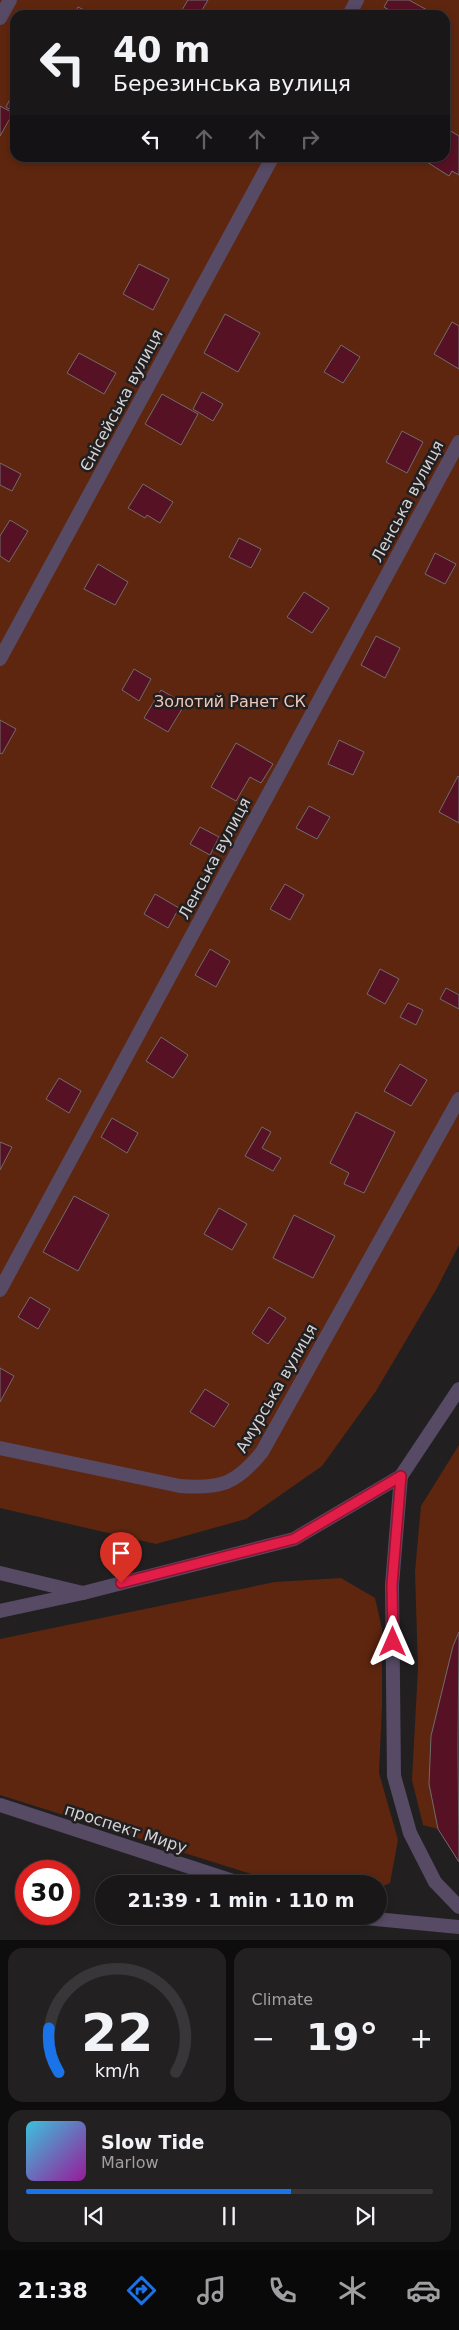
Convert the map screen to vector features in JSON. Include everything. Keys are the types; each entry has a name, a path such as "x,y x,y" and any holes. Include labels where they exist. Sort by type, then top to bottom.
{"street":[{"path":"0,18 10,0"},
{"name":"Єнісейська вулиця","path":"0,659 270,162"},
{"name":"Ленська вулиця","path":"0,1290 459,442"},
{"name":"Амурська вулиця","path":"0,1448 204,1488 227,1483 247,1470 262,1452 459,1099"},
{"path":"0,1611 83,1593 294,1539 401,1476 459,1390"},
{"path":"401,1476 392,1585 394,1776 410,1833 435,1882 459,1907"},
{"path":"0,1573 83,1593"},
{"name":"проспект Миру","path":"0,1805 214,1875"},
{"path":"387,1920 459,1927"}],"green space":[{"name":"Золотий Ранет СК","path":"0,0 459,0 459,1245 437,1288 376,1391 322,1466 246,1519 156,1544 0,1508"},
{"path":"459,1445 459,1632 453,1646 431,1736 429,1784 438,1829 423,1825 412,1780 418,1668 415,1572 421,1506"},
{"path":"341,1578 375,1598 382,1629 382,1705 379,1773 398,1840 390,1883 387,1884 387,1875 254,1875 0,1795 0,1639 275,1582"}],"building":[{"path":"188,0 208,0 202,10 182,10"},
{"path":"388,0 409,0 427,10 389,10 384,7"},
{"path":"10,99 10,109 6,107"},
{"path":"0,106 10,111 10,118 0,136"},
{"path":"450,131 459,136 459,175 452,171 449,176 427,162 450,162"},
{"path":"139,264 169,279 153,310 123,294"},
{"path":"225,314 260,333 238,372 204,353"},
{"path":"452,322 459,326 459,369 434,354"},
{"path":"341,345 360,357 343,383 324,372"},
{"path":"79,353 116,373 104,394 67,373"},
{"path":"202,392 223,404 213,421 193,409"},
{"path":"162,394 198,414 181,445 145,424"},
{"path":"402,431 423,442 407,473 386,462"},
{"path":"0,463 21,474 12,491 0,485"},
{"path":"143,484 173,502 160,523 147,515 145,518 128,508"},
{"path":"10,520 28,531 9,562 0,556 0,536"},
{"path":"239,538 261,549 251,568 229,557"},
{"path":"435,553 456,564 445,584 425,574"},
{"path":"98,564 128,582 115,605 84,589"},
{"path":"304,592 329,608 312,633 287,617"},
{"path":"376,636 400,648 385,678 361,665"},
{"path":"134,669 151,679 139,701 122,690"},
{"path":"161,690 185,704 168,732 144,718"},
{"path":"0,720 16,729 2,754 0,753"},
{"path":"339,740 364,752 353,775 328,764"},
{"path":"236,743 273,764 261,783 250,777 236,801 211,787"},
{"path":"459,777 459,823 439,812"},
{"path":"309,806 330,817 317,839 296,828"},
{"path":"200,827 219,837 210,855 190,844"},
{"path":"285,884 304,895 290,920 270,909"},
{"path":"155,894 179,908 168,928 144,914"},
{"path":"210,949 230,961 216,987 195,975"},
{"path":"380,969 399,979 385,1004 367,994"},
{"path":"446,988 459,995 459,1009 440,999"},
{"path":"408,1003 423,1010 416,1025 400,1017"},
{"path":"161,1037 188,1055 173,1078 146,1061"},
{"path":"400,1064 427,1080 411,1106 384,1091"},
{"path":"59,1078 81,1091 69,1113 46,1099"},
{"path":"356,1112 395,1132 364,1193 344,1184 349,1173 330,1163"},
{"path":"112,1118 138,1133 127,1153 101,1137"},
{"path":"262,1127 271,1132 262,1148 281,1158 273,1171 245,1156"},
{"path":"0,1142 12,1147 0,1170"},
{"path":"74,1196 109,1215 78,1271 43,1252"},
{"path":"219,1208 247,1224 232,1250 204,1234"},
{"path":"294,1215 335,1236 313,1278 273,1258"},
{"path":"30,1297 50,1309 38,1329 18,1317"},
{"path":"269,1307 286,1318 268,1344 252,1333"},
{"path":"0,1368 14,1376 0,1402"},
{"path":"205,1389 229,1404 214,1427 190,1412"},
{"path":"459,1632 459,1862 438,1829 429,1784 431,1736 453,1646"}],"route":[{"path":"121,1583 294,1539 401,1476 392,1585 393,1642"}]}
